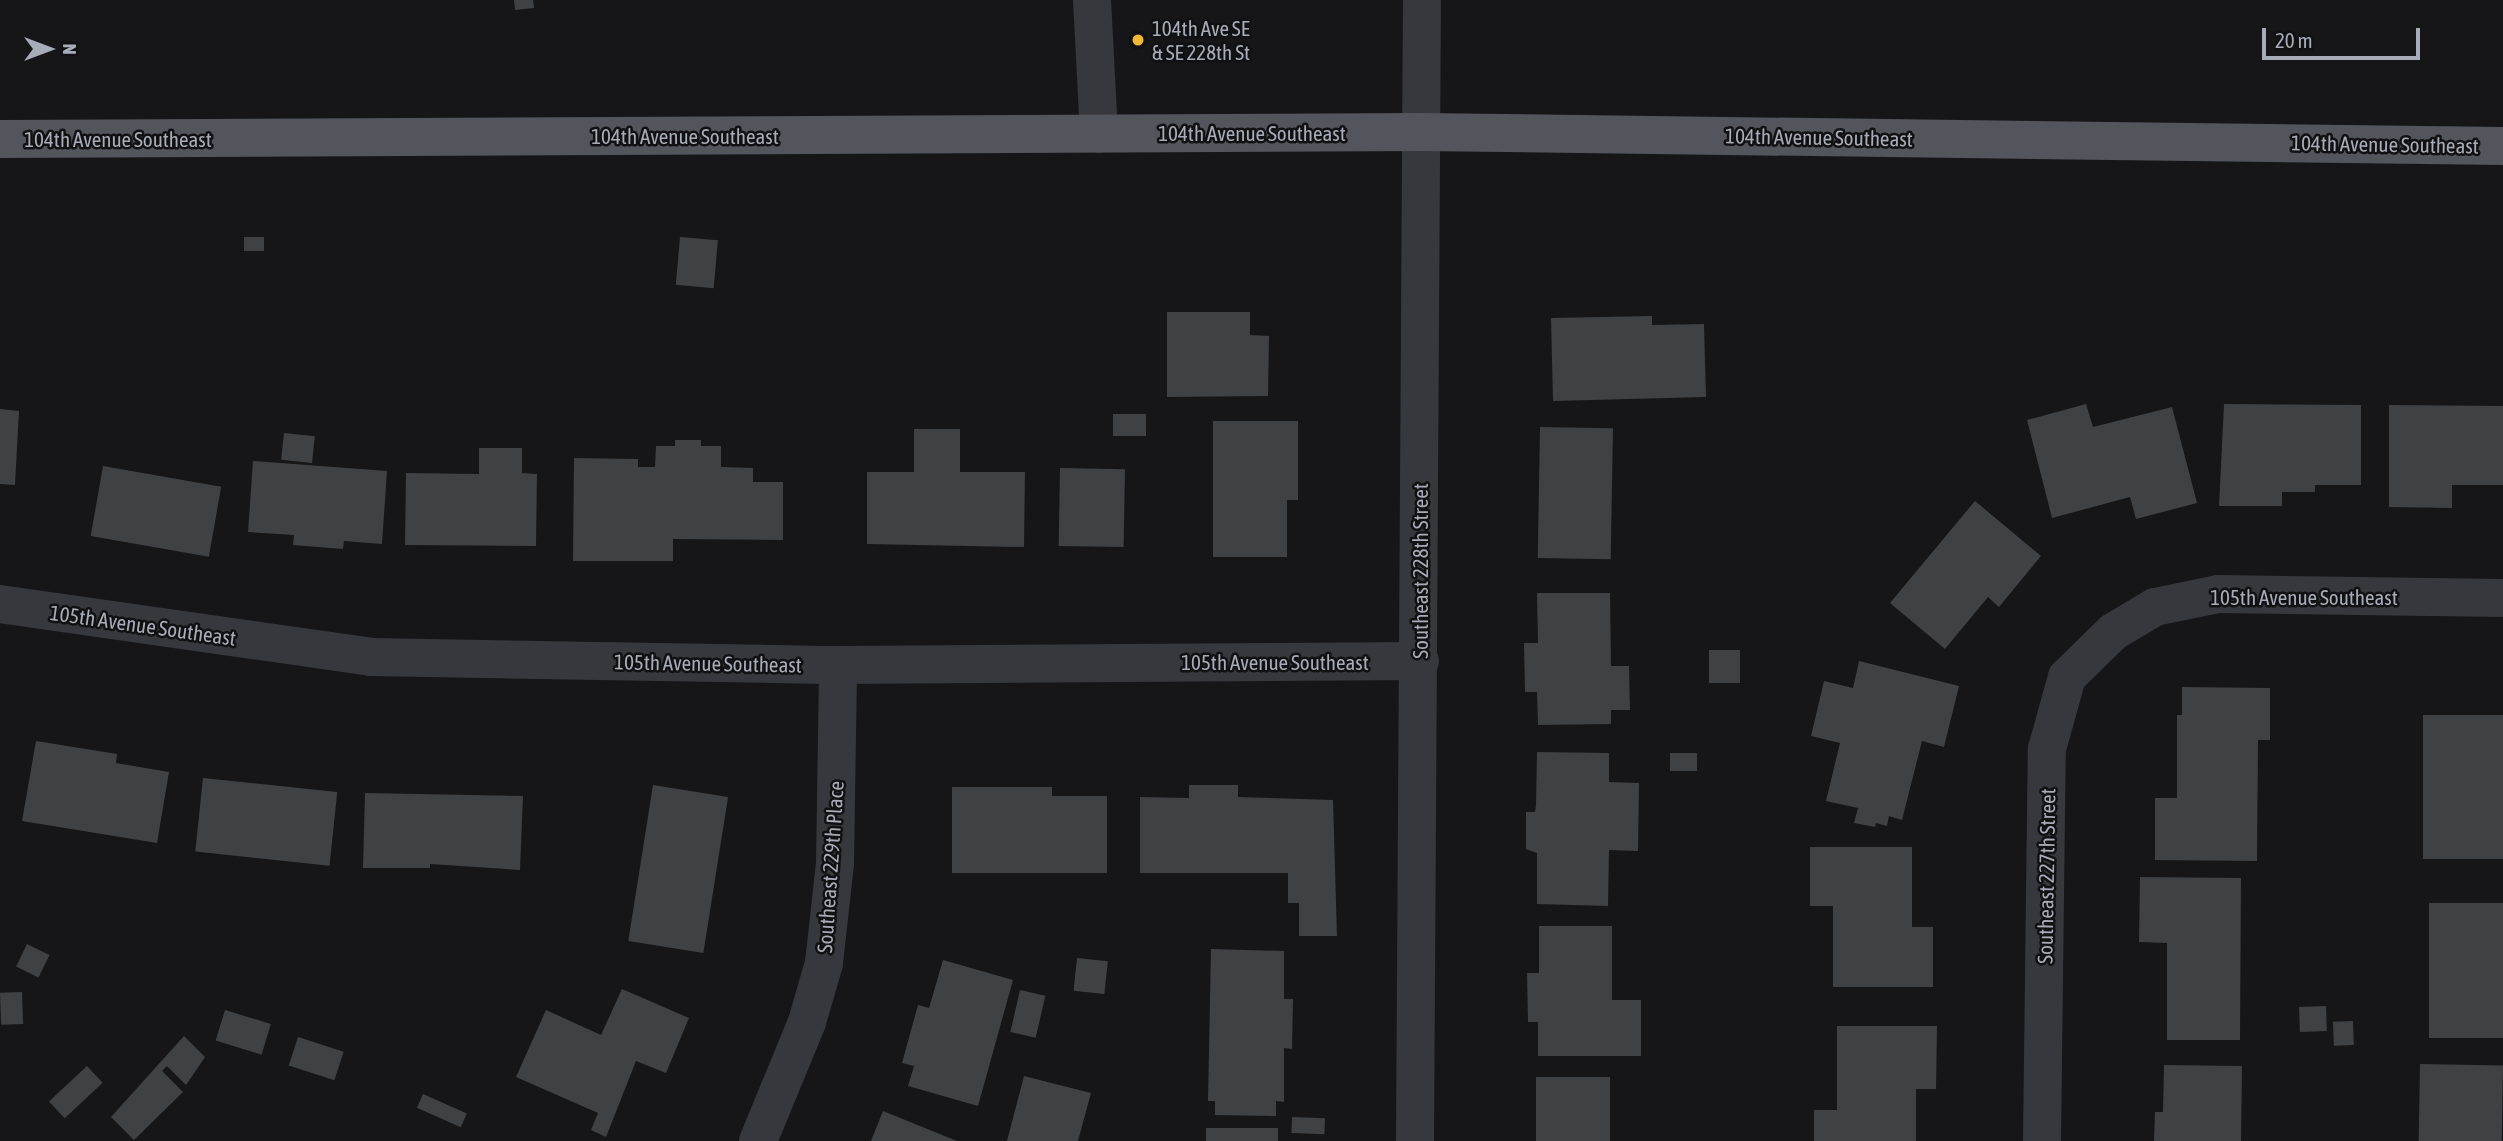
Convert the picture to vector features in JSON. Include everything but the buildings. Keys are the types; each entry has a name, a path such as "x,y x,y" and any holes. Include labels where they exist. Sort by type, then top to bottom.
{"main road":[{"name":"104th Avenue Southeast","path":"0,139 1422,132 2503,146"}],"street":[{"path":"1092,0 1099,134"},
{"name":"Southeast 228th Street","path":"1415,1141 1422,0"},
{"name":"105th Avenue Southeast","path":"2113,632 2155,607 2218,594 2503,598"},
{"name":"105th Avenue Southeast","path":"0,604 371,657 838,665 1420,662"},
{"name":"Southeast 227th Street","path":"2042,1141 2047,749 2067,677 2113,632"},
{"name":"Southeast 229th Place","path":"758,1141 807,1022 824,963 835,863 838,665"}],"place":[{"name":"104th Ave SE & SE 228th St","path":"1138,40"}]}
